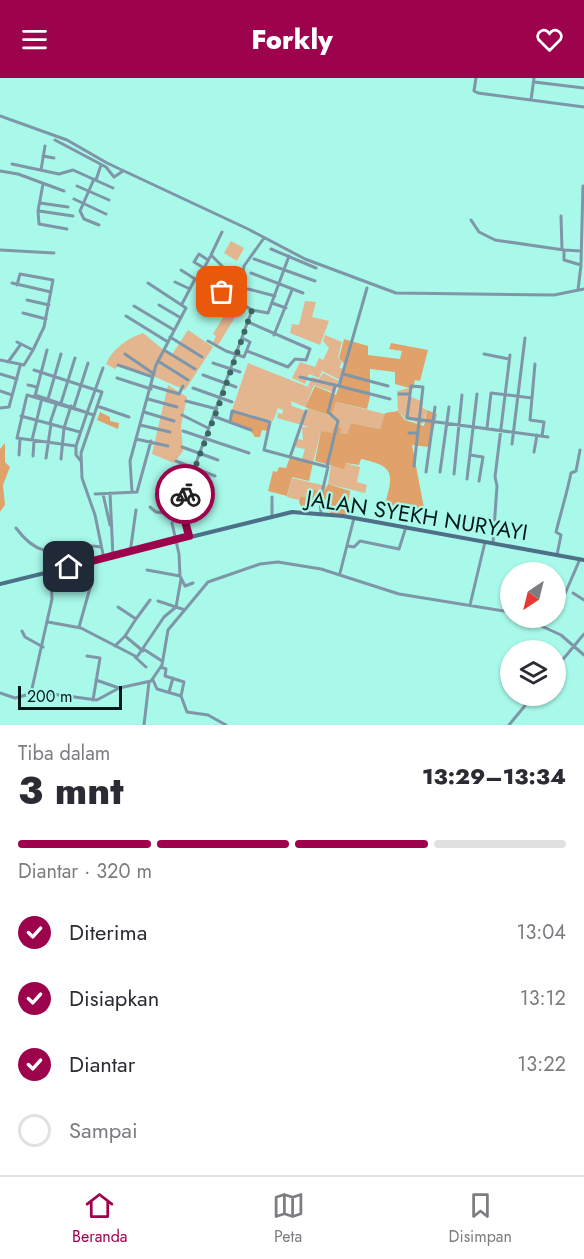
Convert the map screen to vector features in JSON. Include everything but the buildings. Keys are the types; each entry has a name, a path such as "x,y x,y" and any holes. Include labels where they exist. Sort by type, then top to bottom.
{"main road":[{"name":"JALAN SYEKH NURYAYI","path":"0,584 292,512 354,518 582,559"}],"street":[{"path":"476,78 476,92 584,106"},
{"path":"531,100 534,80 584,88"},
{"path":"0,116 67,140 123,171 166,189 313,262 396,293 554,295 584,289"},
{"path":"55,140 101,165 114,177 123,171"},
{"path":"41,170 45,146"},
{"path":"43,156 54,158"},
{"path":"12,164 62,174 73,170 113,188"},
{"path":"99,225 82,217 80,211 101,165"},
{"path":"12,172 24,167"},
{"path":"0,171 12,172 64,191"},
{"path":"43,184 38,211 40,225 67,229"},
{"path":"77,186 108,200"},
{"path":"578,290 583,186"},
{"path":"74,199 106,214"},
{"path":"40,203 68,207"},
{"path":"38,211 73,216"},
{"path":"561,216 564,260 581,265"},
{"path":"471,220 478,232 495,240 581,251"},
{"path":"208,260 199,254 194,262 204,268 211,255 222,232"},
{"path":"239,301 244,266 264,238"},
{"path":"271,249 316,268"},
{"path":"0,250 54,253"},
{"path":"211,255 231,275 222,292 252,310 268,313 290,256"},
{"path":"254,259 315,282"},
{"path":"181,270 195,279 182,304"},
{"path":"251,273 303,293"},
{"path":"0,413 1,408 8,408 20,366 33,350 46,319 51,292 51,279 20,274 17,285"},
{"path":"175,282 190,290"},
{"path":"12,283 51,292"},
{"path":"132,492 130,461 153,376 158,361 186,308 148,283"},
{"path":"248,288 275,296"},
{"path":"321,513 321,496 338,421 328,412 343,374 367,288"},
{"path":"274,335 292,289"},
{"path":"27,300 49,305"},
{"path":"272,303 286,308"},
{"path":"159,305 181,318"},
{"path":"134,306 174,330"},
{"path":"189,536 181,506 252,310"},
{"path":"23,313 46,319"},
{"path":"126,316 168,342"},
{"path":"247,322 309,348 306,360 295,359 288,367 247,351"},
{"path":"170,338 202,357"},
{"path":"208,341 244,357 250,342 242,338"},
{"path":"512,444 525,338"},
{"path":"8,362 19,343 33,350"},
{"path":"34,396 47,350"},
{"path":"164,350 195,369"},
{"path":"48,399 62,354"},
{"path":"484,354 509,357 495,477 497,486 493,543"},
{"path":"124,367 127,355 153,376"},
{"path":"46,458 50,423 69,380 75,358"},
{"path":"0,360 20,366"},
{"path":"158,361 188,380"},
{"path":"61,459 64,428 82,385 88,363"},
{"path":"213,363 240,372"},
{"path":"535,364 537,370 530,420 544,422 542,436"},
{"path":"118,365 153,376"},
{"path":"81,461 76,455 75,446 103,368"},
{"path":"34,370 102,392 81,446 81,461 83,482 89,494 104,559"},
{"path":"0,374 18,379"},
{"path":"343,374 388,386"},
{"path":"203,375 236,387"},
{"path":"300,377 390,399"},
{"path":"117,378 179,394 183,386"},
{"path":"28,385 37,387"},
{"path":"414,466 420,420 423,387 411,386 407,418 420,420 433,422 487,428 548,437"},
{"path":"193,388 232,402"},
{"path":"0,391 12,395"},
{"path":"399,393 410,394"},
{"path":"487,428 491,393 532,398"},
{"path":"467,479 477,394"},
{"path":"19,455 20,439 17,438 27,395 94,415"},
{"path":"454,474 462,395"},
{"path":"42,398 58,403"},
{"path":"33,456 35,419 42,398"},
{"path":"148,399 177,407"},
{"path":"186,401 216,409"},
{"path":"97,406 129,417"},
{"path":"426,472 435,406"},
{"path":"440,472 449,407"},
{"path":"230,422 231,411 270,422 264,450 327,466"},
{"path":"290,457 306,411"},
{"path":"144,412 174,421"},
{"path":"21,416 80,432"},
{"path":"182,416 208,428"},
{"path":"213,416 250,430"},
{"path":"140,425 170,432"},
{"path":"183,431 249,453"},
{"path":"409,433 418,433"},
{"path":"534,452 537,435"},
{"path":"20,439 75,446"},
{"path":"136,439 168,446"},
{"path":"95,494 137,492 151,441"},
{"path":"182,447 218,460"},
{"path":"557,555 561,536 556,532 566,503 571,473 576,471 580,450"},
{"path":"470,455 483,457 479,481"},
{"path":"176,461 215,476"},
{"path":"170,475 206,488"},
{"path":"169,491 195,501"},
{"path":"110,493 113,557"},
{"path":"103,494 112,532"},
{"path":"272,497 272,517"},
{"path":"150,507 156,512 171,514 177,521 184,520"},
{"path":"130,553 136,510"},
{"path":"340,572 354,518"},
{"path":"135,657 144,650 164,617 176,607 180,577 177,539 172,523"},
{"path":"348,546 354,548 360,541 399,549 406,527"},
{"path":"16,528 30,543 51,552 101,547"},
{"path":"470,605 485,542"},
{"path":"566,595 582,559"},
{"path":"144,725 151,680 161,667 168,630 210,581 260,564 278,562 340,572 399,594 500,610"},
{"path":"79,628 90,588 86,580 86,563"},
{"path":"147,570 180,577 185,586 193,583"},
{"path":"31,692 48,622 53,590 51,572"},
{"path":"53,590 74,588"},
{"path":"573,593 584,600"},
{"path":"115,646 150,600"},
{"path":"158,601 184,610"},
{"path":"118,607 136,619"},
{"path":"48,622 79,628 135,657 146,668"},
{"path":"546,628 561,635 584,654"},
{"path":"22,631 25,637 43,647"},
{"path":"566,656 584,634"},
{"path":"124,636 162,661"},
{"path":"87,656 100,657 93,700"},
{"path":"161,667 166,669 165,676 184,682 181,696 187,712 208,716 226,725"},
{"path":"169,692 173,678"},
{"path":"96,680 119,688"},
{"path":"0,693 15,698 37,692 100,700 119,688 151,680"},
{"path":"151,680 156,688 181,696"},
{"path":"509,725 525,706"}],"shaded area":[{"path":"231,241 244,248 237,261 224,253"},
{"path":"233,301 242,306 218,345 213,342 216,336 213,334"},
{"path":"305,301 316,302 312,317 329,321 320,345 290,333 292,324 299,325"},
{"path":"188,330 213,347 185,390 144,372 118,366 115,369 106,364 121,345 143,333 171,356"},
{"path":"325,335 342,342 338,357 342,363 339,367 344,370 340,380 322,371 319,378 309,374 305,384 292,378 300,362 315,367 319,358 323,360 329,348 323,341"},
{"path":"344,339 368,346 368,355 400,359 402,351 389,349 391,343 428,350 420,381 415,380 413,389 395,384 395,372 370,369 370,397 367,409 336,402 331,416 305,407 315,386 336,395 346,366 339,358"},
{"path":"248,363 311,388 308,386 312,377 319,379 323,373 339,381 335,393 314,385 305,407 291,401 292,406 306,411 308,408 330,416 336,402 385,414 380,429 351,423 347,434 340,433 334,427 332,434 321,431 313,463 302,459 305,449 295,447 297,439 303,440 302,427 309,427 277,418 278,413 282,414 283,410 278,408 273,421 232,410"},
{"path":"168,385 187,397 181,426 183,451 174,463 152,454"},
{"path":"409,388 409,396 423,402 422,408 427,410 423,424 406,419 398,411 397,391"},
{"path":"427,410 437,414 429,447 412,445 424,508 414,512 385,504 390,478 389,472 380,465 361,459 359,465 346,463 344,469 315,461 321,431 332,433 334,426 341,428 340,433 347,434 351,423 380,429 385,413 398,411 405,420 424,426"},
{"path":"100,412 110,417 110,421 119,423 118,429 97,420"},
{"path":"231,412 270,423 268,431 262,430 260,437 255,437 250,430 231,422"},
{"path":"5,443 5,462 10,467 3,485 5,505 0,512 0,449"},
{"path":"290,457 313,463 309,481 292,477 287,496 268,491 273,471 277,472 279,467 286,468"},
{"path":"345,463 360,467 357,482 367,485 365,493 328,484 331,465 344,468"},
{"path":"292,478 326,486 324,493 308,498 300,496 299,500 287,497"},
{"path":"328,484 350,491 347,516 330,513 331,500 314,500 312,507 302,508 299,502 300,496 308,498 310,489 324,492"}],"way so far":[{"path":"185,494 252,310 222,292"}],"route":[{"path":"69,567 139,551 189,536 181,506 185,494"}]}
